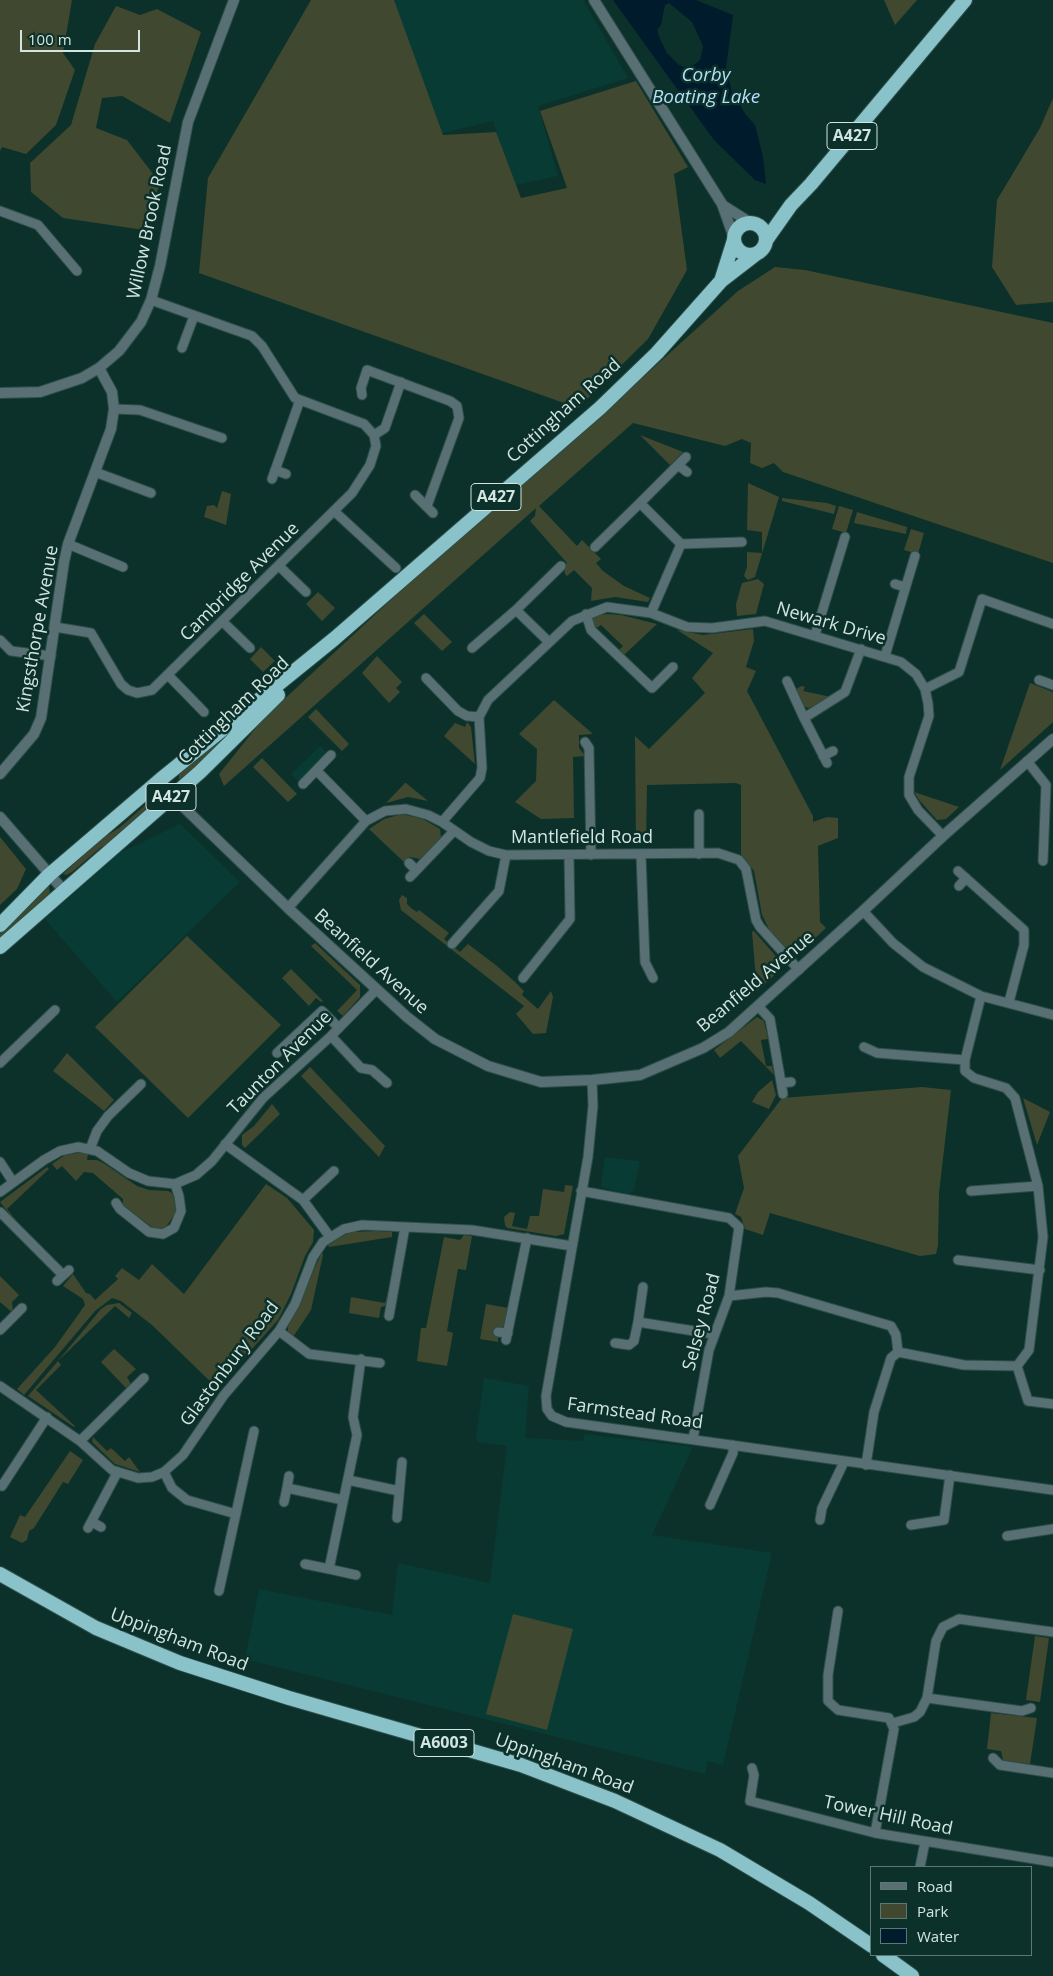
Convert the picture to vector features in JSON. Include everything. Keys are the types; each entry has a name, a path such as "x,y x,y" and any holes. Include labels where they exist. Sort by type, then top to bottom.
{"highway":[{"name":"A427","path":"756,254 764,248 766,239 792,205 965,0"},
{"name":"A427","path":"734,239 738,229 792,205"},
{"path":"752,223 764,230 766,239"},
{"path":"734,239 738,250 742,253 756,254"},
{"name":"Cottingham Road","path":"721,281 734,239"},
{"name":"Cottingham Road","path":"0,925 49,875 160,780 334,639 600,408 657,352 721,281 756,254"},
{"name":"Cottingham Road","path":"0,947 200,772 334,639"},
{"name":"Uppingham Road","path":"0,1574 96,1628 180,1663 264,1691 521,1766 615,1801 720,1850 809,1903 870,1945"},
{"path":"884,1956 912,1976"}],"street":[{"name":"Willow Brook Road","path":"0,393 50,390 73,382 99,368 128,341 141,322 152,300 188,122 234,0"},
{"path":"594,0 722,204 734,239"},
{"path":"722,204 738,217 752,223"},
{"path":"0,211 38,225 76,271"},
{"path":"152,300 257,340 288,392 300,400 364,424 374,435 385,428 401,382"},
{"path":"182,348 194,316"},
{"name":"Kingsthorpe Avenue","path":"0,774 34,734 41,718 68,544 111,429 114,409 112,392 99,368"},
{"path":"362,395 361,388 367,370 453,402 460,412 430,510 415,495"},
{"path":"286,474 273,474 300,400"},
{"path":"114,409 140,410 222,438"},
{"name":"Cambridge Avenue","path":"55,627 90,633 121,684 128,690 136,693 152,690 169,676 352,493 365,475 374,456 376,446 374,435"},
{"path":"595,547 686,457"},
{"path":"678,465 687,472"},
{"path":"95,472 151,493"},
{"path":"640,503 681,544 742,542"},
{"path":"334,511 396,568"},
{"path":"815,635 845,537"},
{"path":"68,544 123,567"},
{"path":"651,613 681,544"},
{"path":"884,656 915,556"},
{"path":"279,566 306,592"},
{"path":"472,648 560,571"},
{"path":"895,584 905,587"},
{"path":"942,836 913,803 908,789 909,777 929,716 926,689 959,672 984,595 1053,624"},
{"name":"Newark Drive","path":"479,717 488,700 572,622 586,614 607,607 651,613 687,627 712,628 765,621 901,662 916,674 926,689"},
{"path":"516,610 549,642"},
{"path":"586,614 591,630 652,688 673,667"},
{"path":"223,622 250,648"},
{"path":"0,640 11,650 51,656"},
{"path":"804,718 845,692 862,649"},
{"path":"169,676 204,712"},
{"path":"426,678 458,711 467,716 479,717 482,768 480,778 442,822"},
{"path":"1039,680 1053,685"},
{"path":"787,681 825,759 833,751"},
{"name":"Beanfield Avenue","path":"160,780 172,796 288,908 376,990 435,1039 477,1062 541,1082 592,1080 640,1075 703,1048 728,1032 799,970 942,836 1053,739"},
{"path":"585,742 589,748 591,855"},
{"path":"303,784 332,755"},
{"path":"1027,761 1046,785 1044,861"},
{"path":"317,771 366,821"},
{"name":"Mantlefield Road","path":"288,908 366,821 385,811 406,809 428,815 442,822 488,851 506,855 718,853 739,860 746,869 756,920 760,927 799,970"},
{"path":"699,814 695,825 699,854"},
{"path":"0,817 65,892"},
{"path":"409,863 413,873 454,831"},
{"path":"452,944 499,891 506,855"},
{"path":"523,978 570,919 569,855"},
{"path":"642,855 645,962 653,978"},
{"path":"958,871 1024,930 1024,945 1009,1002"},
{"path":"959,886 966,878"},
{"path":"863,911 893,943 923,967 981,996 1053,1015"},
{"name":"Taunton Avenue","path":"175,1184 196,1175 264,1098 331,1036 376,990"},
{"path":"981,996 965,1060 965,1071 969,1075 1006,1088 1015,1098 1038,1186 1043,1237 1029,1350 1017,1366"},
{"path":"758,1006 770,1019 783,1094"},
{"path":"0,1064 55,1010"},
{"path":"278,1053 322,1011 339,1028"},
{"path":"331,1036 360,1068 372,1070 386,1084"},
{"path":"864,1047 877,1053 965,1060"},
{"name":"Farmstead Road","path":"592,1080 591,1133 546,1396 548,1412 552,1416 566,1422 1053,1490"},
{"path":"781,1083 791,1082"},
{"path":"90,1149 97,1131 108,1116 141,1084"},
{"path":"225,1144 303,1200 330,1237"},
{"path":"0,1192 60,1151 78,1147 90,1149 136,1177 158,1183 175,1184 180,1201 178,1220 168,1232 163,1234 149,1232 116,1203"},
{"path":"0,1162 13,1182"},
{"path":"303,1200 334,1171"},
{"path":"971,1192 1038,1186"},
{"name":"Selsey Road","path":"581,1191 729,1218 740,1227 729,1296 713,1334 701,1386 693,1439"},
{"path":"0,1212 63,1275"},
{"name":"Glastonbury Road","path":"117,1473 138,1478 164,1472 183,1455 224,1394 279,1331 295,1304 312,1256 330,1237 352,1226 472,1230 572,1246"},
{"path":"389,1316 404,1227"},
{"path":"1043,1237 1053,1238"},
{"path":"498,1332 507,1337 526,1238"},
{"path":"958,1260 1040,1270"},
{"path":"615,1342 629,1345 634,1342 643,1287"},
{"path":"729,1296 766,1292 778,1293 891,1326 896,1335 898,1352"},
{"path":"0,1330 22,1308"},
{"path":"638,1322 713,1334"},
{"path":"279,1331 309,1354 361,1359 380,1363"},
{"path":"898,1352 964,1364 1017,1366"},
{"path":"866,1465 874,1412 891,1358 898,1352"},
{"path":"329,1569 357,1435 353,1416 361,1359"},
{"path":"1017,1366 1028,1401 1053,1404"},
{"path":"80,1440 144,1378"},
{"path":"0,1386 80,1440 117,1473 90,1525 101,1527"},
{"path":"0,1485 2,1486 47,1417"},
{"path":"217,1587 236,1514 250,1435"},
{"path":"710,1505 733,1453 734,1445"},
{"path":"397,1518 402,1462"},
{"path":"820,1520 822,1508 844,1462"},
{"path":"164,1472 172,1488 186,1500 236,1514"},
{"path":"911,1525 944,1520 950,1475"},
{"path":"284,1502 289,1476"},
{"path":"348,1480 399,1491"},
{"path":"287,1488 343,1500"},
{"path":"1007,1536 1053,1529"},
{"path":"305,1564 356,1575"},
{"path":"838,1611 828,1675 828,1701 838,1710 882,1716 893,1723 894,1729 875,1833"},
{"path":"893,1723 914,1717 920,1712 928,1698 936,1641 939,1633 948,1623 964,1619 1053,1632"},
{"path":"928,1698 1022,1712 1031,1708"},
{"path":"994,1758 1000,1765 1053,1773"},
{"name":"Tower Hill Road","path":"752,1768 754,1774 750,1801 875,1833 1053,1862"},
{"path":"920,1866 925,1842"}],"shaded area":[{"path":"392,0 583,0 628,78 538,106 558,176 511,186 493,121 430,136"},
{"path":"320,746 328,754 299,782 291,774"},
{"path":"180,824 240,882 117,1002 45,919 120,853"},
{"path":"605,1157 640,1161 634,1190 629,1194 601,1187"},
{"path":"484,1378 529,1386 525,1438 583,1441 585,1434 693,1447 652,1535 772,1553 723,1765 708,1761 705,1774 245,1659 259,1589 392,1615 398,1563 490,1583 507,1446 478,1442 476,1439"}],"green space":[{"path":"0,0 72,0 63,53 75,70 56,125 26,154 2,147 0,151"},
{"path":"311,0 394,0 443,135 496,132 521,198 567,188 540,111 636,81 688,167 674,174 687,270 648,339 578,408 199,273 208,178"},
{"path":"884,0 917,0 895,25"},
{"path":"116,6 140,15 157,9 201,32 170,123 122,96 102,98 96,128 127,140 160,183 144,230 63,218 31,192 30,163 71,125 95,44"},
{"path":"1053,98 1053,302 1016,305 992,267 997,200 1040,128"},
{"path":"775,267 805,270 1053,323 1053,563 783,472 774,463 762,468 750,463 751,443 742,439 725,446 633,423 539,506 577,546 582,540 601,559 596,563 603,571 624,586 650,598 648,602 615,597 591,601 592,588 574,570 567,576 565,574 564,566 567,563 530,521 535,516 536,508 224,786 219,774 263,719 410,582 596,420 738,291"},
{"path":"640,435 683,452 670,465"},
{"path":"748,483 779,497 755,577 748,580 744,576 747,567 747,552 762,553 762,532 747,530"},
{"path":"222,491 231,494 226,525 204,517 207,506 214,505 217,508"},
{"path":"782,498 827,503 836,506 834,514 782,501"},
{"path":"839,506 853,510 846,533 832,529"},
{"path":"857,512 907,527 906,534 854,523"},
{"path":"911,529 924,533 918,554 904,550"},
{"path":"758,579 764,584 756,614 737,616 736,604 742,583"},
{"path":"318,592 335,608 322,621 306,604"},
{"path":"424,614 452,642 442,651 414,623"},
{"path":"607,614 621,615 657,624 623,656 618,651 623,646 601,625 595,629 591,621 594,616"},
{"path":"753,629 754,641 746,667 756,671 747,691 813,816 813,822 827,817 838,818 838,838 818,846 820,922 826,928 800,952 792,952 786,948 770,931 762,915 754,871 741,854 741,785 736,783 647,785 646,845 636,844 635,736 649,749 705,693 692,678 713,653 677,630 703,635"},
{"path":"261,647 275,661 263,672 250,659"},
{"path":"377,656 402,682 396,688 400,692 389,703 362,673"},
{"path":"1030,683 1053,692 1053,722 1000,770"},
{"path":"801,686 805,687 803,691 831,697 809,708 802,706 795,690"},
{"path":"271,694 181,782 179,781 179,771"},
{"path":"554,700 593,734 579,735 579,748 585,756 573,757 574,818 541,819 515,802 536,781 537,749 519,734"},
{"path":"316,709 349,744 342,751 308,717"},
{"path":"467,722 471,727 475,764 444,736 455,723 465,727"},
{"path":"262,758 297,794 288,802 253,767"},
{"path":"405,783 428,801 408,797 386,803"},
{"path":"914,792 959,807 946,819 937,820"},
{"path":"151,800 157,801 120,836 100,848 72,872 66,875 63,874 98,841 119,828"},
{"path":"402,814 423,819 440,829 441,838 420,859 410,857 405,863 369,829 384,819"},
{"path":"0,837 26,869 17,889 0,905"},
{"path":"49,885 50,896 0,938 0,931"},
{"path":"402,895 407,898 407,904 411,908 417,912 419,910 449,933 444,939 460,952 468,944 515,982 524,991 522,995 538,1009 551,991 553,997 546,1033 533,1034 516,1014 524,1006 401,910 399,900"},
{"path":"754,931 780,961 779,971 757,991 752,932"},
{"path":"187,936 281,1025 188,1118 95,1027"},
{"path":"315,943 360,985 360,997 343,1016 337,1011 357,990 311,946"},
{"path":"291,969 323,1001 321,1002 316,998 309,1006 282,978"},
{"path":"757,1017 764,1021 768,1039 761,1040 766,1066 772,1066 774,1075 741,1041 720,1058 714,1050"},
{"path":"67,1053 114,1100 104,1111 53,1071"},
{"path":"310,1067 385,1146 379,1157 301,1076"},
{"path":"772,1080 776,1095 769,1109 752,1102 758,1092"},
{"path":"922,1087 951,1090 939,1193 938,1245 936,1254 920,1256 770,1213 763,1235 745,1229 741,1217 735,1214 744,1188 738,1156 782,1098"},
{"path":"1023,1098 1050,1112 1037,1145"},
{"path":"272,1104 280,1114 245,1148 242,1145 242,1135 254,1126"},
{"path":"83,1152 88,1154 87,1160 97,1160 105,1164 137,1186 149,1190 172,1193 176,1204 175,1214 163,1231 153,1228 123,1205 123,1199 93,1173 84,1172 76,1181 62,1166 57,1170 52,1164 65,1155"},
{"path":"47,1167 49,1169 7,1209 18,1224 0,1202"},
{"path":"266,1184 287,1198 314,1230 313,1242 305,1256 291,1294 278,1320 217,1388 152,1325 121,1301 112,1298 95,1311 24,1395 17,1389 55,1347 85,1305 83,1299 63,1286 73,1274 86,1293 90,1294 95,1300 118,1279 115,1276 122,1268 139,1280 152,1264 184,1294"},
{"path":"565,1185 573,1186 564,1234 556,1236 507,1228 504,1217 510,1212 515,1213 512,1226 527,1229 530,1216 539,1216 543,1189 564,1192"},
{"path":"350,1232 392,1232 392,1237 329,1247 328,1245"},
{"path":"464,1235 472,1236 466,1270 458,1269 447,1331 453,1333 447,1366 417,1361 421,1328 426,1328 444,1237 460,1240"},
{"path":"322,1252 323,1255 311,1310 293,1337 288,1333 288,1327"},
{"path":"0,1276 19,1295 12,1302 13,1313 0,1302"},
{"path":"387,1296 390,1296 388,1305 381,1307 379,1318 349,1313 351,1297 385,1303"},
{"path":"119,1303 132,1313 129,1318 115,1306 58,1361 101,1309 107,1305"},
{"path":"486,1304 508,1308 504,1328 498,1328 498,1342 480,1339"},
{"path":"114,1349 136,1369 127,1377 131,1384 126,1388 101,1362"},
{"path":"58,1361 61,1365 36,1390 74,1427 28,1396"},
{"path":"93,1437 107,1451 111,1448 125,1461 129,1457 140,1472 115,1464 92,1442"},
{"path":"70,1451 83,1460 68,1484 63,1482 34,1528 29,1531 27,1540 22,1543 10,1537 20,1515 25,1517"},
{"path":"513,1614 573,1629 547,1730 486,1714"},
{"path":"1035,1636 1049,1638 1040,1702 1026,1700"},
{"path":"991,1713 1037,1718 1030,1764 1006,1762 1003,1760 1001,1751 987,1749"}],"water":[{"name":"Corby Boating Lake","path":"613,0 696,0 733,15 726,68 732,92 746,115 755,125 763,157 766,184 755,180 714,140","holes":["669,3 692,22 703,46 700,60 694,65 684,67 679,65 667,53 657,30 661,25 665,5"]}]}
